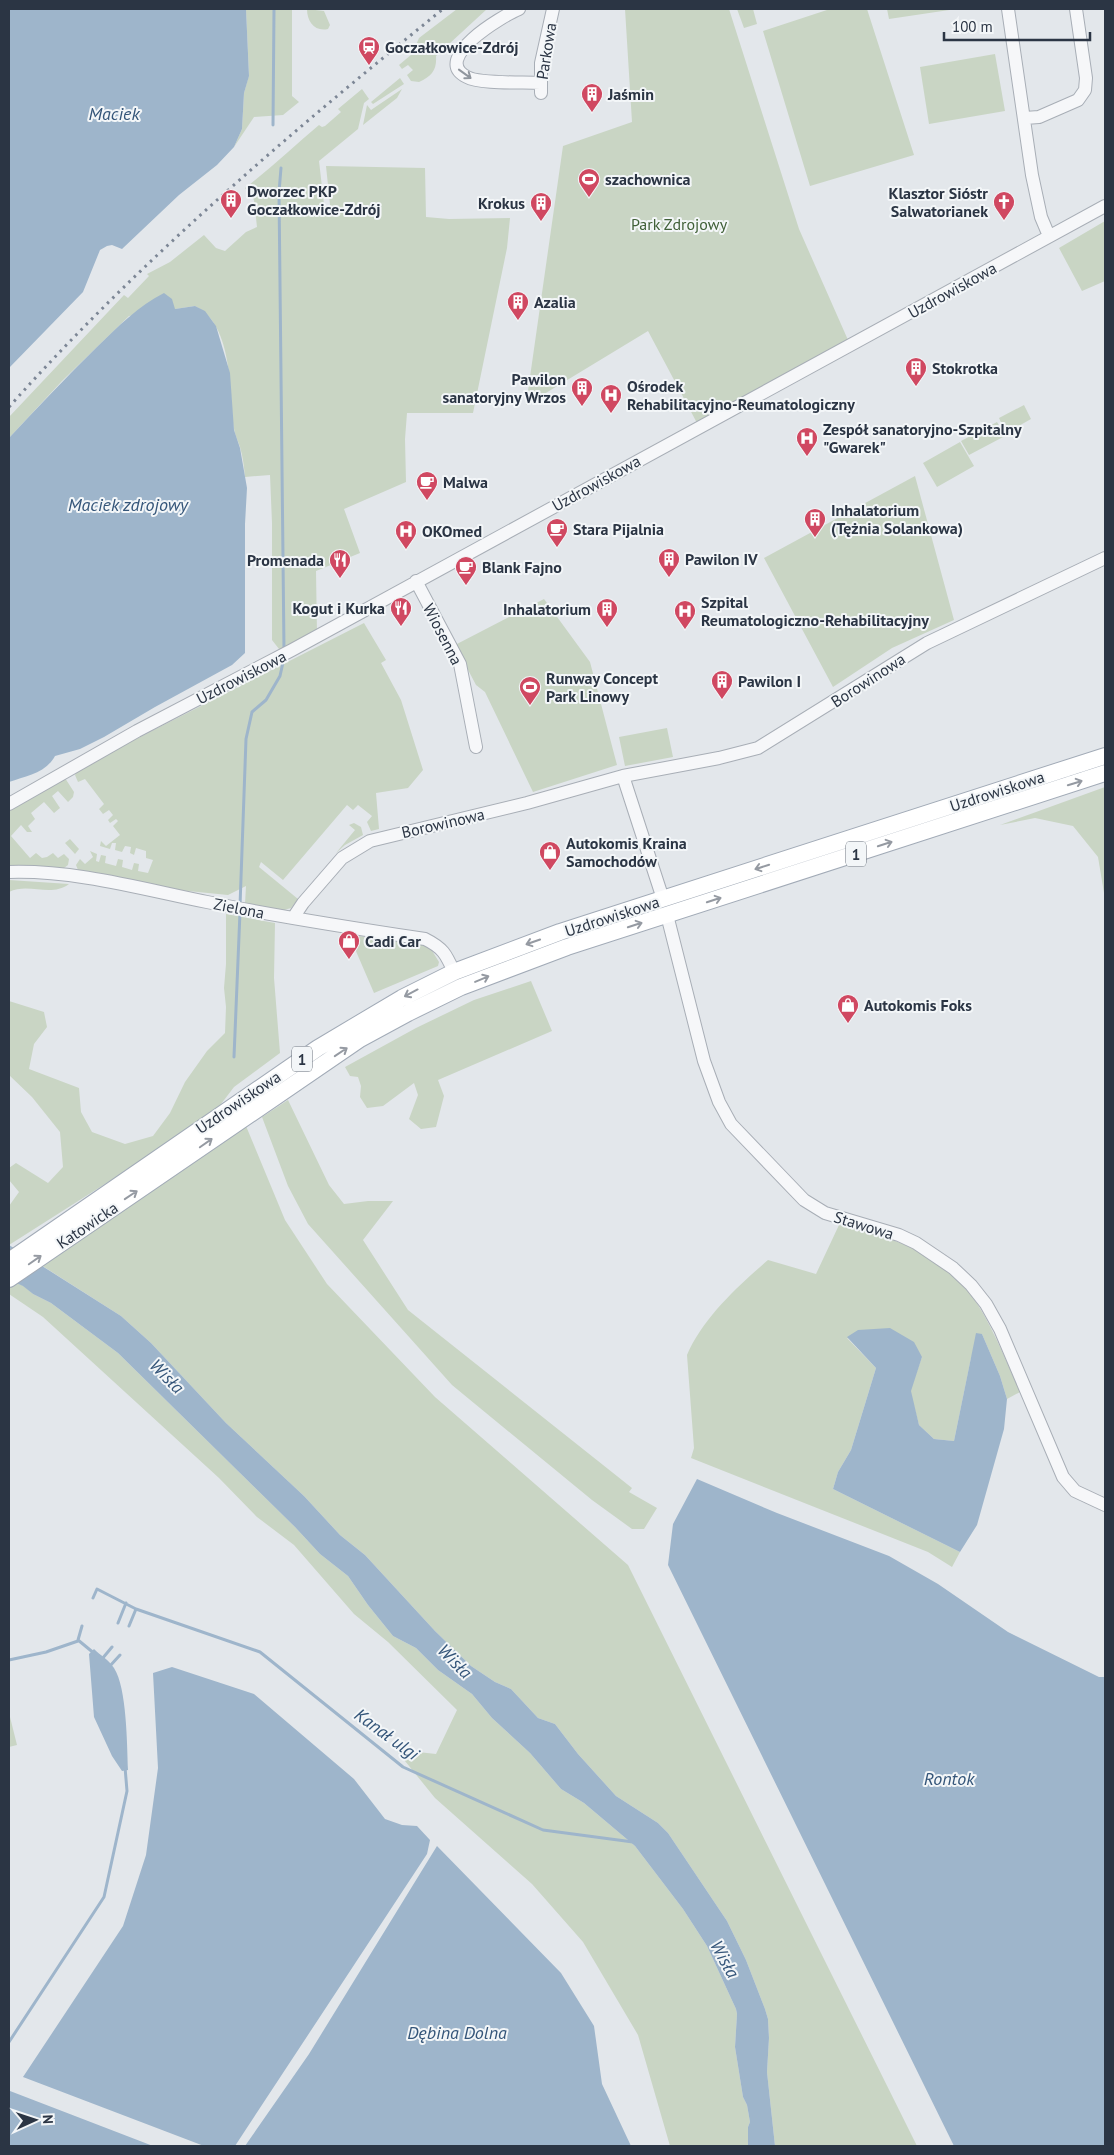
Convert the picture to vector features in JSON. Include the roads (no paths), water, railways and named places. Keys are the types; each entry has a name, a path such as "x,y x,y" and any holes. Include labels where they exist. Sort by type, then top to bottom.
{"main road":[{"name":"Uzdrowiskowa","path":"161,1164 345,1030 454,972 553,935 670,906 683,892 1105,756"},
{"name":"Uzdrowiskowa","path":"161,1164 360,1040 435,999 509,968 665,907 1105,774"},
{"name":"Katowicka","path":"9,1279 59,1236 161,1164"},
{"name":"Katowicka","path":"9,1261 59,1236"}],"street":[{"name":"Parkowa","path":"519,9 500,18 462,49 457,56 459,72 472,80 540,88 541,63 553,9"},
{"path":"1008,9 1032,176 1041,217 1049,236"},
{"path":"1025,118 1039,117 1078,100 1085,90 1086,78 1076,9"},
{"name":"Uzdrowiskowa","path":"9,804 137,731 292,650 1105,206"},
{"name":"Borowinowa","path":"293,918 302,903 342,858 370,841 520,805 623,776 719,758 758,748 927,643 1105,558"},
{"name":"Wiosenna","path":"416,581 460,664 476,747"},
{"path":"623,776 643,832 665,907"},
{"name":"Zielona","path":"9,872 69,875 240,909 425,939 439,946 447,956 454,972"},
{"name":"Stawowa","path":"665,907 704,1061 719,1102 731,1124 804,1200 824,1213 899,1235 916,1243 952,1268 971,1285 986,1304 1000,1329 1063,1477 1075,1491 1105,1505"}],"water":[{"name":"Maciek","path":"9,9 246,9 249,76 244,93 242,129 234,147 217,165 179,195 122,249 112,245 100,250 83,292 9,368"},
{"name":"Maciek zdrojowy","path":"164,293 172,299 175,309 195,306 205,311 216,326 230,373 234,430 240,448 247,488 245,524 245,653 232,665 104,737 80,749 55,756 41,770 9,782 9,438 114,331 137,310"},
{"name":"Wisła","path":"9,1245 121,1316 151,1343 226,1423 304,1496 340,1535 365,1555 435,1631 471,1666 495,1682 511,1689 538,1718 555,1724 578,1754 616,1796 658,1823 668,1833 727,1921 746,1960 765,2009 768,2019 769,2038 767,2072 775,2146 748,2146 748,2127 750,2122 747,2105 743,2097 735,2047 736,2009 707,1946 683,1909 635,1846 584,1803 561,1789 530,1753 492,1718 472,1694 438,1670 416,1648 393,1636 348,1576 320,1554 295,1527 118,1353 51,1303 9,1280"},
{"path":"890,1328 914,1342 922,1357 911,1391 919,1425 934,1439 954,1441 976,1333 982,1334 1000,1376 1007,1399 1004,1429 977,1525 960,1552 833,1489 838,1472 851,1450 876,1368 847,1337 858,1330"},
{"name":"Rontok","path":"697,1479 777,1513 889,1556 938,1584 1008,1632 1099,1677 1105,1677 1105,2146 954,2146 668,1565 673,1524"},
{"path":"94,1649 112,1665 122,1689 128,1770 122,1771 112,1756 94,1717 89,1654"},
{"path":"172,1667 254,1694 354,1779 385,1819 402,1825 417,1826 430,1840 427,1854 235,2146 204,2146 23,2077 123,1926 146,1855 158,1768 153,1673"},
{"name":"Dębina Dolna","path":"437,1846 561,1973 594,2026 602,2084 631,2146 245,2146 309,2054"},
{"path":"10,2091 153,2146 9,2146"}],"waterway":[{"path":"273,125 274,9"},
{"path":"281,168 279,192 284,650"},
{"path":"240,906 246,739 252,712 266,700 280,676 284,658"},
{"path":"234,1057 240,912"},
{"name":"Kanał ulgi","path":"93,1598 97,1589 136,1609 260,1652 403,1767 543,1830 633,1842"},
{"path":"118,1623 126,1603"},
{"path":"129,1626 136,1609"},
{"path":"78,1640 82,1626"},
{"name":"Kanał ulgi","path":"78,1640 95,1654"},
{"path":"9,1660 46,1652 78,1641"},
{"path":"102,1659 112,1647"},
{"path":"109,1667 120,1655"},
{"name":"Kanał ulgi","path":"9,2042 104,1897 127,1791 125,1767"}],"railway":[{"path":"9,407 111,300 218,199 329,103 443,9"}],"place":[{"name":"Goczałkowice-Zdrój","path":"369,66"},
{"name":"Jaśmin","path":"592,113"},
{"name":"szachownica","path":"589,198"},
{"name":"Dworzec PKP Goczałkowice-Zdrój","path":"231,219"},
{"name":"Klasztor Sióstr Salwatorianek","path":"1004,221"},
{"name":"Krokus","path":"541,222"},
{"name":"Azalia","path":"518,321"},
{"name":"Stokrotka","path":"916,387"},
{"name":"Pawilon sanatoryjny Wrzos","path":"582,407"},
{"name":"Ośrodek Rehabilitacyjno-Reumatologiczny","path":"611,414"},
{"name":"Zespół sanatoryjno-Szpitalny \"Gwarek\"","path":"807,457"},
{"name":"Malwa","path":"427,501"},
{"name":"Inhalatorium (Tężnia Solankowa)","path":"815,538"},
{"name":"Stara Pijalnia","path":"557,548"},
{"name":"OKOmed","path":"406,550"},
{"name":"Pawilon IV","path":"669,578"},
{"name":"Promenada","path":"340,579"},
{"name":"Blank Fajno","path":"466,586"},
{"name":"Kogut i Kurka","path":"401,627"},
{"name":"Inhalatorium","path":"607,628"},
{"name":"Szpital Reumatologiczno-Rehabilitacyjny","path":"685,630"},
{"name":"Pawilon I","path":"722,700"},
{"name":"Runway Concept Park Linowy","path":"530,706"},
{"name":"Autokomis Kraina Samochodów","path":"550,871"},
{"name":"Cadi Car","path":"349,960"},
{"name":"Autokomis Foks","path":"848,1024"}],"park label":[{"name":"Park Zdrojowy","path":"679,224"}]}
